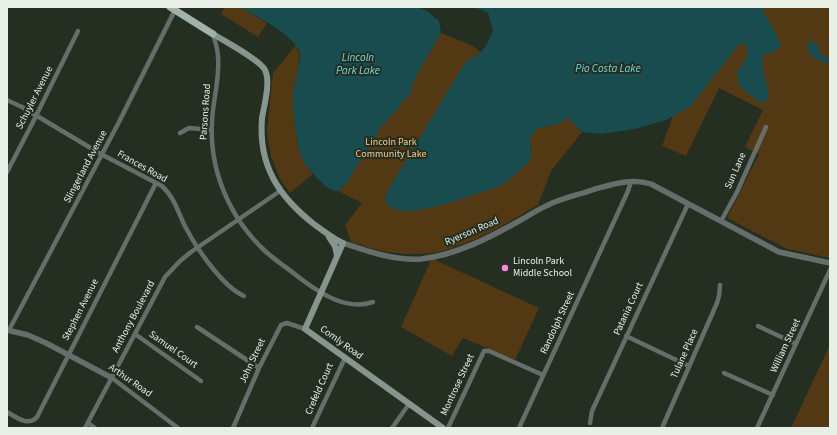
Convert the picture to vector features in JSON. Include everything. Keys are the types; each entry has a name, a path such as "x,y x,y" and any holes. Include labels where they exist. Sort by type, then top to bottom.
{"main road":[{"path":"172,8 213,34"},
{"name":"Ryerson Road","path":"213,34 259,63 265,70 267,78 262,123 262,144 268,166 280,191 295,208 316,225 343,243"},
{"path":"316,225 334,244 337,249 337,257"},
{"name":"Comly Road","path":"343,243 305,329 443,428"}],"street":[{"name":"Slingerland Avenue","path":"8,330 102,155 172,8"},
{"name":"Schuyler Avenue","path":"7,172 78,31"},
{"name":"Parsons Road","path":"213,34 218,57 212,130 213,154 219,179 227,200 252,238 266,251 311,286 351,305 364,305 373,302"},
{"name":"Frances Road","path":"7,100 22,107 102,155 162,186 174,202 186,228 198,248 219,275 238,294 244,296"},
{"name":"Sun Lane","path":"721,221 737,192 766,127"},
{"path":"180,133 189,128 212,130"},
{"name":"Ryerson Road","path":"343,243 380,254 404,258 433,257 455,251 479,241 515,223 538,209 557,201 609,185 637,180 651,184 779,252 830,263"},
{"name":"Randolph Street","path":"519,428 628,191 631,181"},
{"name":"Stephen Avenue","path":"8,414 25,422 30,422 35,419 156,183"},
{"name":"Anthony Boulevard","path":"85,428 165,278 180,261 280,191"},
{"name":"Patania Court","path":"590,423 592,411 688,204"},
{"name":"William Street","path":"757,428 830,270"},
{"name":"Tulane Place","path":"662,428 717,303 720,286"},
{"name":"John Street","path":"233,428 259,368 281,325 287,323 305,329"},
{"path":"758,326 796,344"},
{"path":"197,327 259,368"},
{"name":"Arthur Road","path":"8,330 28,335 46,343 112,378 178,428"},
{"name":"Samuel Court","path":"135,334 201,381"},
{"path":"626,336 689,366"},
{"name":"Montrose Street","path":"448,428 481,356 485,351 489,351 543,375"},
{"name":"Crefeld Court","path":"312,428 345,358"},
{"path":"724,373 773,395"},
{"path":"392,428 409,404"},
{"path":"88,423 95,428"}],"green space":[{"path":"222,7 240,7 267,23 258,37 221,14 224,8"},
{"path":"740,7 830,7 830,258 787,249 727,218 759,154 745,147 763,110 719,88 686,156 662,146 673,116"},
{"name":"Lincoln Park Community Lake","path":"441,33 471,45 481,52 465,63 386,194 386,202 392,208 531,160 530,138 537,128 555,125 568,118 582,132 551,171 538,205 487,234 447,250 427,254 387,252 351,242 345,225 362,203 338,191 346,184 381,126 409,96 415,78"},
{"path":"295,46 298,52 299,64 293,92 293,104 298,144 301,156 313,174 290,193 280,179 271,157 267,131 273,73"},
{"path":"433,259 539,308 515,360 463,338 452,356 401,327 431,260"},
{"path":"830,343 830,428 791,428 826,353"}],"water":[{"name":"Lincoln Park Lake","path":"240,7 417,7 427,11 439,21 441,33 415,78 409,96 401,103 397,110 381,127 346,184 338,191 330,189 320,181 309,169 301,156 293,99 300,60 299,51 281,31"},
{"name":"Pio Costa Lake","path":"473,7 766,7 762,10 781,45 774,52 763,55 763,71 769,97 763,103 752,97 739,86 737,73 748,55 746,45 739,44 691,106 666,120 635,129 601,134 582,132 568,118 555,125 537,128 530,138 531,160 510,179 499,186 487,191 421,210 395,210 388,204 386,194 465,63 481,52 487,44 493,30 488,13"},
{"path":"809,41 813,41 819,47 819,51 830,59 830,64 813,57 809,53 807,46"}],"place":[{"name":"Lincoln Park Middle School","path":"505,268"}]}
